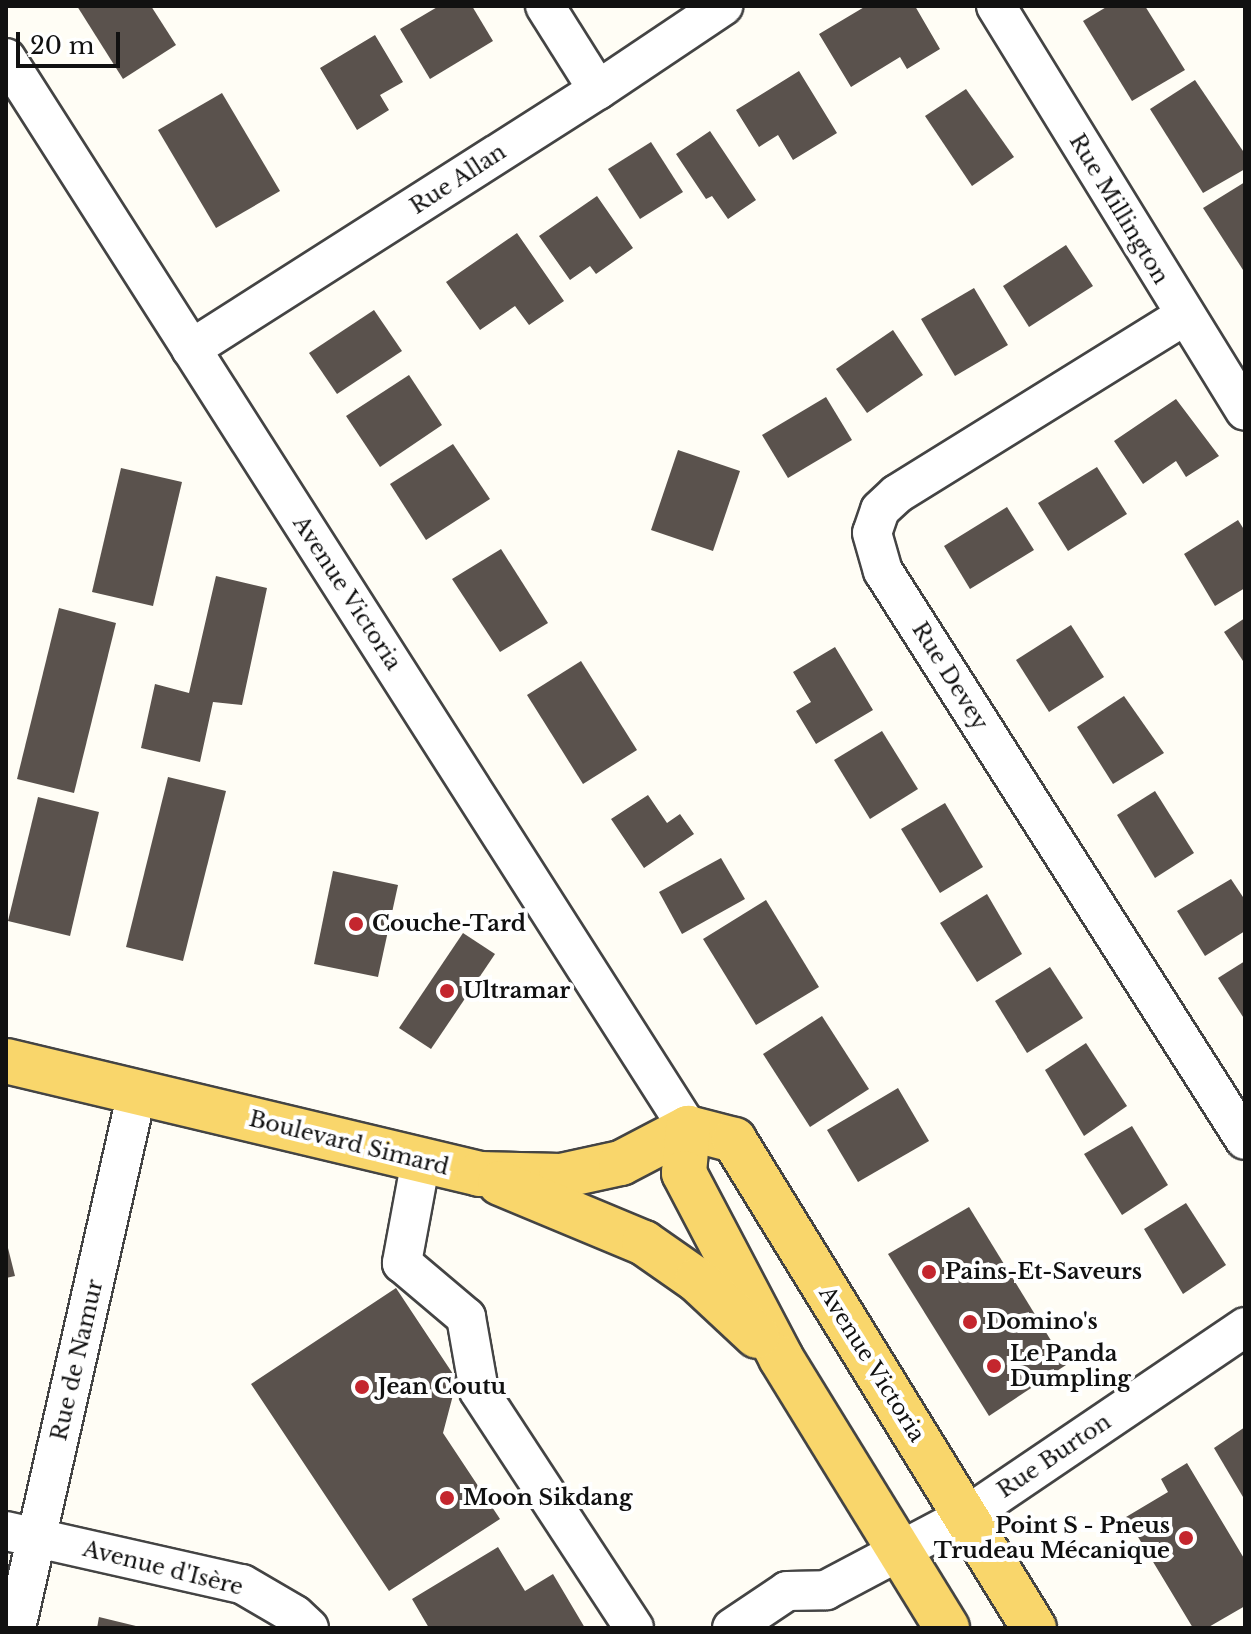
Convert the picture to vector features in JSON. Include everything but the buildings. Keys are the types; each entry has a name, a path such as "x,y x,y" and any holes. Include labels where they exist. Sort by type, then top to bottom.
{"main road":[{"name":"Boulevard Simard","path":"6,1061 479,1174 561,1176 621,1163 688,1128"},
{"path":"688,1128 684,1173 781,1358 947,1628"},
{"name":"Avenue Victoria","path":"688,1128 734,1140 1034,1628"},
{"path":"479,1174 644,1243 697,1280 781,1358"}],"street":[{"path":"545,6 598,90"},
{"name":"Rue Allan","path":"191,349 598,90 723,6"},
{"name":"Rue Millington","path":"996,6 1184,316 1245,410"},
{"name":"Avenue Victoria","path":"6,58 688,1128"},
{"name":"Rue Devey","path":"1184,316 897,494 880,510 872,533 883,571 1245,1140"},
{"name":"Rue de Namur","path":"16,1628 21,1534 137,1092"},
{"path":"421,1160 402,1263 466,1317 479,1391 634,1628"},
{"name":"Rue Burton","path":"732,1628 787,1591 826,1590 966,1516 1245,1327"},
{"name":"Avenue d'Isère","path":"21,1534 242,1584 295,1615 309,1628"}],"place":[{"name":"Couche-Tard","path":"356,924"},
{"name":"Ultramar","path":"447,991"},
{"name":"Pains-Et-Saveurs","path":"929,1272"},
{"name":"Domino's","path":"970,1322"},
{"name":"Le Panda Dumpling","path":"994,1366"},
{"name":"Jean Coutu","path":"362,1387"},
{"name":"Moon Sikdang","path":"447,1498"},
{"name":"Point S - Pneus Trudeau Mécanique","path":"1186,1538"}]}
